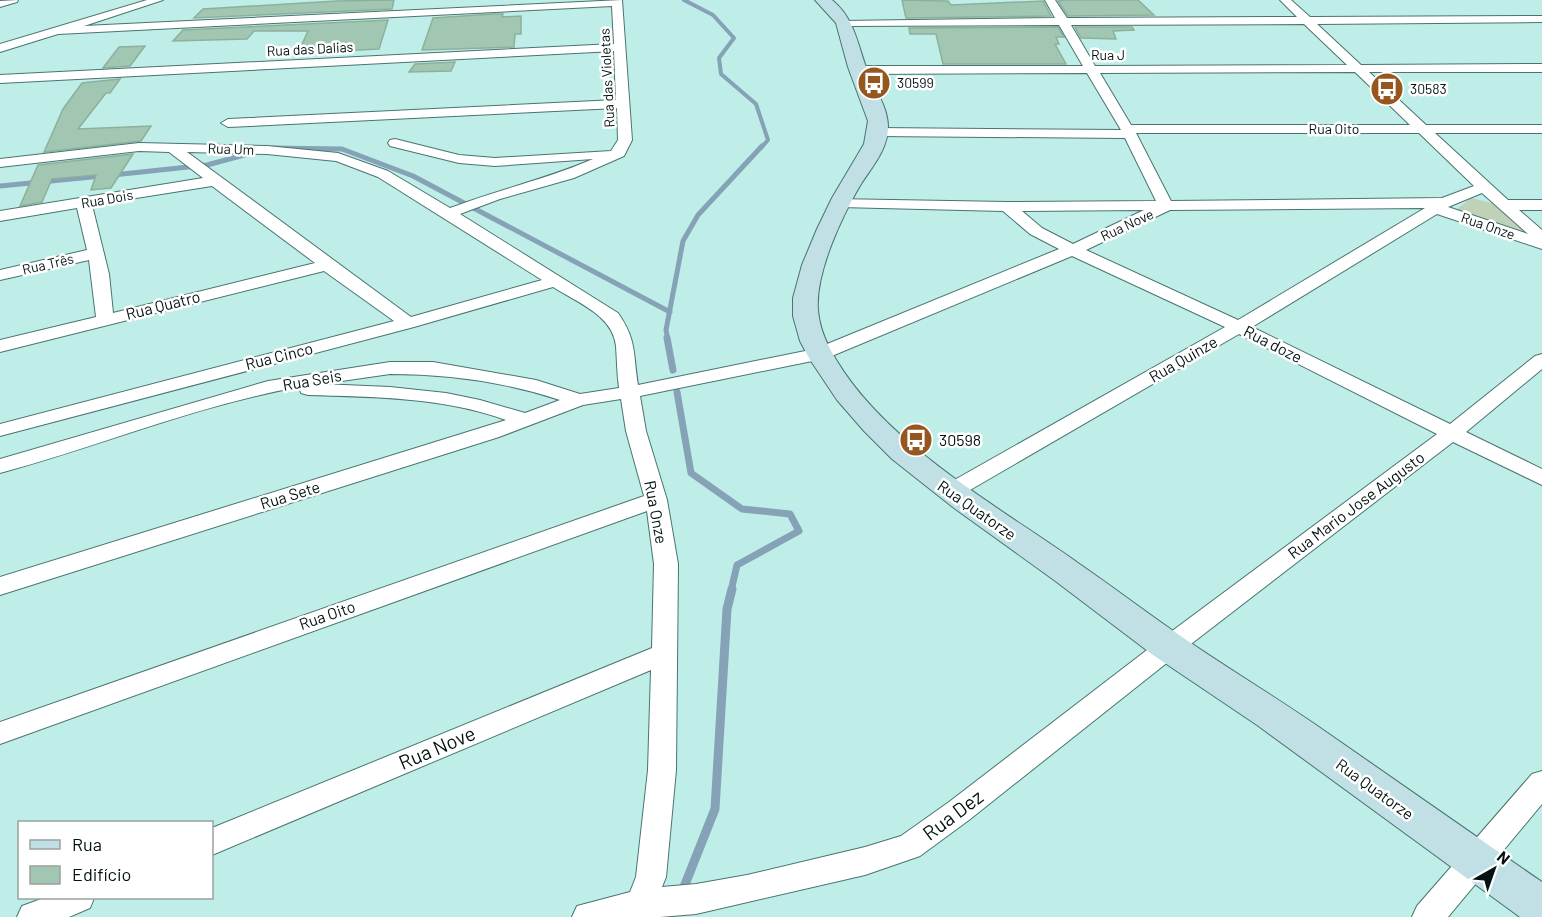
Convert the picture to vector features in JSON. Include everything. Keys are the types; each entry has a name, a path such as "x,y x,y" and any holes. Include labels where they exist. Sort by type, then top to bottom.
{"street":[{"path":"0,4 13,0"},
{"path":"0,48 158,0"},
{"path":"823,0 846,23 857,70 876,117 877,132"},
{"path":"1050,0 1128,131 1166,206 1439,205 1484,187"},
{"path":"1285,0 1484,187 1542,238"},
{"path":"52,31 530,4 617,2"},
{"name":"Rua das Violetas","path":"617,2 625,140 619,153"},
{"path":"846,23 1542,19"},
{"name":"Rua das Dalias","path":"0,79 621,46"},
{"name":"Rua J","path":"857,70 1542,69"},
{"name":"Rua Um","path":"228,123 623,104"},
{"name":"Rua Oito","path":"877,132 1542,129"},
{"name":"Rua Quatorze","path":"877,132 868,155 840,202 809,282 804,306 809,333 820,354 869,420 909,459 950,492 1063,569 1169,647 1269,713 1542,908"},
{"path":"395,143 459,159 495,162 619,153"},
{"path":"171,147 213,181 300,241 327,265 408,323"},
{"name":"Rua Um","path":"0,163 127,148 171,147 262,150 338,157 382,174 450,213"},
{"path":"450,213 515,189 569,175 619,153"},
{"name":"Rua Dois","path":"0,216 213,181"},
{"name":"Rua Nove","path":"840,202 1007,207 1166,206"},
{"path":"84,203 97,253 105,320"},
{"name":"Rua Onze","path":"1439,205 1542,244"},
{"name":"Rua Quinze","path":"950,492 1239,327 1439,205"},
{"path":"1505,205 1542,205"},
{"name":"Rua Nove","path":"630,392 820,354 1074,249 1166,206"},
{"name":"Rua doze","path":"1007,207 1036,231 1239,327 1542,478"},
{"name":"Rua Onze","path":"450,213 612,317 621,331 625,345 625,364 636,431 656,500 666,564 662,770 647,907"},
{"name":"Rua Três","path":"0,275 97,253"},
{"name":"Rua Quatro","path":"0,346 327,265"},
{"name":"Rua Cinco","path":"0,430 408,323 557,281"},
{"name":"Rua Mario Jose Augusto","path":"1169,647 1450,434 1542,360"},
{"name":"Rua Seis","path":"0,466 268,387 390,368 434,368 536,386 579,400 630,392"},
{"path":"268,387 393,393 461,402 505,411 525,420"},
{"name":"Rua Sete","path":"0,586 525,420 579,400"},
{"name":"Rua Oito","path":"0,733 656,500"},
{"name":"Rua Dez","path":"647,907 696,899 865,861 910,846 959,811 1169,647"},
{"name":"Rua Nove","path":"213,842 663,654"},
{"path":"1428,917 1542,783"},
{"path":"33,917 75,899"},
{"path":"588,917 647,907"}],"green space":[{"path":"1471,198 1492,203 1531,237 1456,210"}],"building":[{"path":"394,0 392,9 194,18 203,9"},
{"path":"902,0 948,1 951,5 1043,1 1051,16 906,18"},
{"path":"1138,0 1154,15 1068,16 1058,1"},
{"path":"503,14 502,17 521,16 521,34 515,34 514,47 422,50 433,18"},
{"path":"388,20 379,49 298,53 308,31 254,31 247,39 173,41 183,30"},
{"path":"1058,27 1064,37 1056,37 1059,44 1055,44 1066,64 943,64 936,34 910,34 909,28"},
{"path":"1075,27 1132,27 1134,30 1113,31 1116,39 1081,38"},
{"path":"145,46 130,66 103,68 119,47"},
{"path":"455,62 451,71 409,72 415,64"},
{"path":"120,79 78,129 151,126 141,141 44,152 63,109 82,83"},
{"path":"133,154 111,188 91,190 96,175 52,179 42,202 20,206 38,165"}],"waterway":[{"path":"684,0 713,15 734,38 719,58 721,74 756,104 768,140 761,148"},
{"path":"669,312 683,241 698,215 762,146"},
{"path":"272,148 342,149 413,176 669,312"},
{"path":"113,175 207,165 259,151"},
{"path":"0,186 102,176"},
{"path":"668,340 666,330 669,312"},
{"path":"667,338 673,370"},
{"path":"677,392 691,473 742,509 790,514 799,531 737,565 731,591"},
{"path":"682,892 715,809 727,609 732,589"}],"place":[{"name":"30599","path":"874,83"},
{"name":"30583","path":"1387,89"},
{"name":"30598","path":"916,440"}]}
